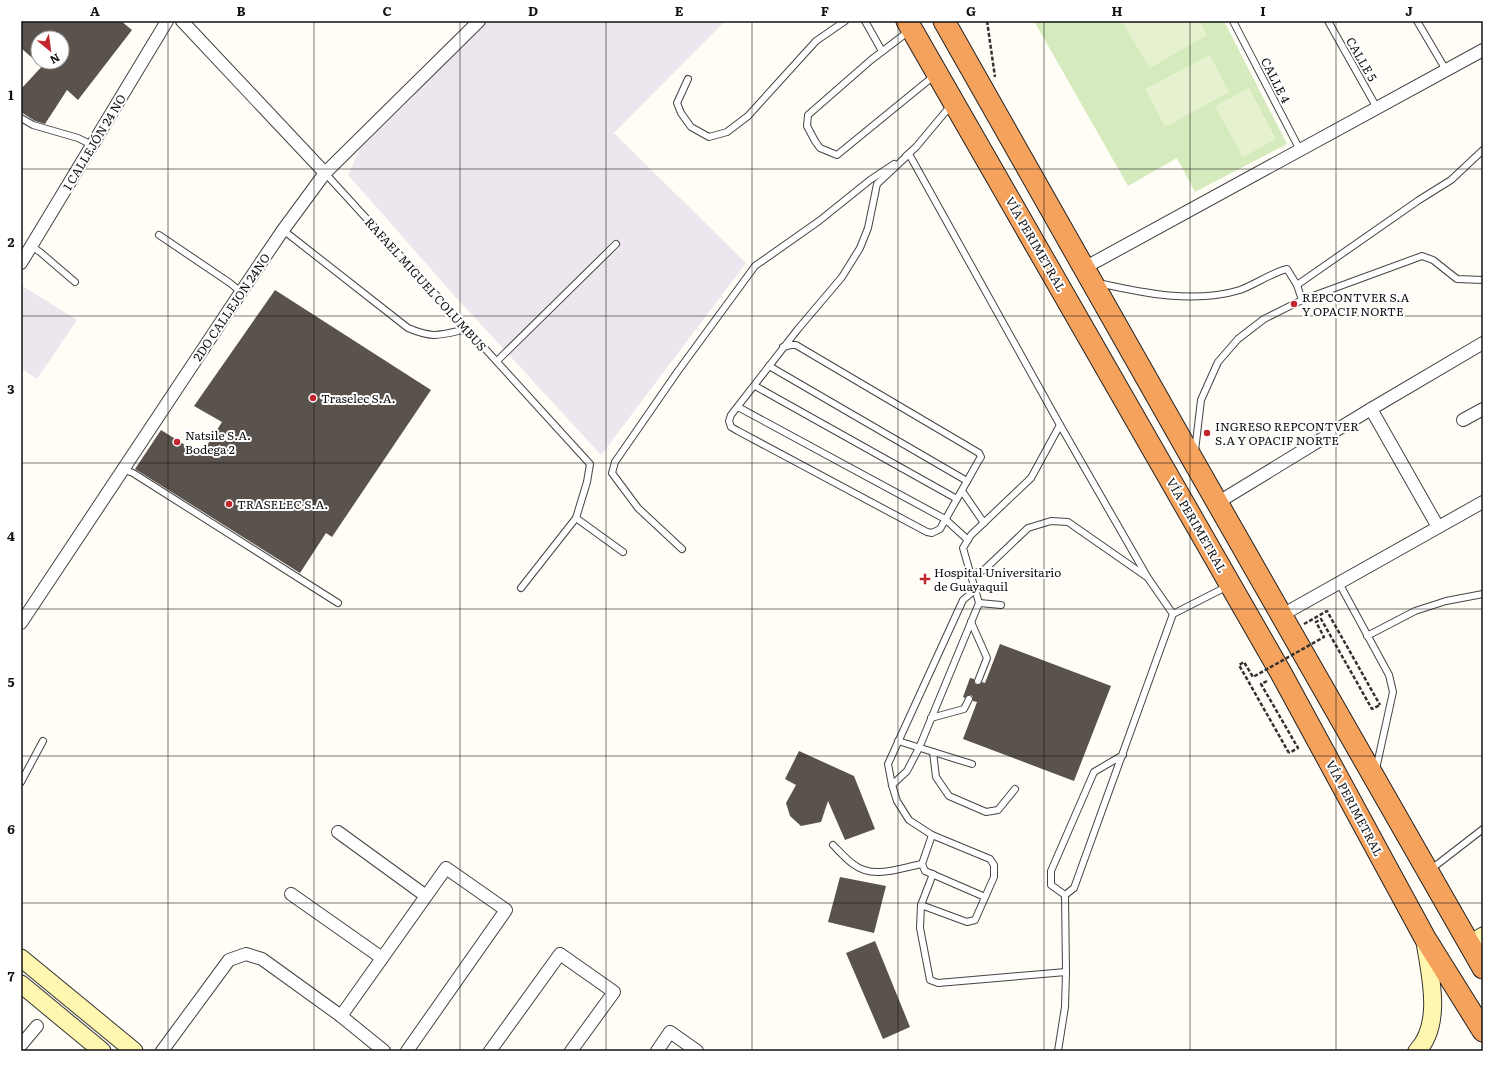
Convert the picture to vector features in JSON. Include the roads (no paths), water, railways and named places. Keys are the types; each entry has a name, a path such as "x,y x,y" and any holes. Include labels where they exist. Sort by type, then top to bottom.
{"highway":[{"path":"944,21 1217,503 1428,871 1476,940 1483,968"},
{"name":"VÍA PERIMETRAL","path":"909,25 1281,673 1425,938 1483,1031"}],"street":[{"name":"1 CALLEJÓN 24 NO","path":"21,263 167,21"},
{"name":"RAFAEL MIGUEL COLUMBUS","path":"182,21 325,173"},
{"name":"2DO CALLEJON 24NO","path":"21,623 241,292 283,230 325,173 479,21"},
{"path":"1088,275 1300,150 1483,50"},
{"path":"1217,503 1483,343"},
{"path":"1371,409 1438,527"},
{"path":"1463,420 1483,409"},
{"path":"1286,623 1339,583 1483,502"},
{"path":"338,832 426,896"},
{"path":"341,1016 446,868 506,910 407,1051"},
{"path":"291,894 382,958"},
{"path":"1417,1051 1423,1044 1432,1018 1433,996 1425,938"},
{"path":"162,1051 229,960 246,954 262,959 341,1016 384,1051"},
{"path":"490,1051 560,954 614,992 571,1051"},
{"path":"21,958 134,1051"},
{"path":"21,984 102,1051"},
{"path":"21,1045 37,1026"},
{"path":"657,1051 670,1032 697,1051"}],"lane":[{"path":"688,79 677,103 681,113 691,127 709,137 727,132 748,116 816,41 845,21"},
{"path":"865,21 882,51"},
{"name":"CALLE 4","path":"1233,21 1300,150"},
{"name":"CALLE 5","path":"1328,21 1377,108"},
{"path":"1417,21 1446,70"},
{"path":"909,25 882,51 808,115 807,126 820,148 837,155 938,74"},
{"path":"783,347 791,345 796,346 979,453 981,457 968,481 936,532 932,534 927,532 738,432 731,427 729,421 738,406 755,386 783,347 842,277 860,248 868,228 877,184 909,154 954,102"},
{"path":"21,118 33,125 78,138 92,145"},
{"path":"1297,285 1419,200 1451,180 1483,150"},
{"path":"909,154 1148,578 1173,614"},
{"path":"682,549 638,508 612,473 615,462 678,371 755,266 819,221 870,180 909,154"},
{"name":"RAFAEL MIGUEL COLUMBUS","path":"325,173 590,464 587,482 576,518"},
{"path":"283,230 408,328 422,334 439,336 467,329"},
{"path":"159,235 241,292"},
{"path":"497,361 616,244"},
{"path":"31,246 75,282"},
{"path":"1194,462 1201,400 1218,362 1238,339 1264,319 1302,300 1422,256 1433,260 1457,279 1483,280"},
{"path":"1088,275 1136,291 1182,296 1213,296 1239,290 1287,269 1297,285 1302,300"},
{"path":"769,366 968,481"},
{"path":"755,386 956,500"},
{"path":"738,406 945,519 968,540"},
{"path":"892,784 908,771 979,603 963,548 968,540 984,523 1031,478 1060,424"},
{"path":"122,469 133,473 338,603"},
{"path":"962,491 984,523"},
{"path":"522,588 576,518 623,552"},
{"path":"970,575 984,570 1028,528 1051,521 1068,522 1148,578"},
{"path":"1339,583 1389,675 1393,692 1374,776"},
{"path":"1065,895 1074,888 1173,614 1231,585"},
{"path":"922,905 967,922 975,920 994,877 994,865 990,859 932,835 909,820 898,800 892,784 888,764 963,600 976,590"},
{"path":"1367,636 1416,611 1446,601 1483,594"},
{"path":"979,603 1002,605"},
{"path":"971,622 987,658 978,680"},
{"path":"931,718 964,709 970,699"},
{"path":"21,782 43,741"},
{"path":"898,741 972,764"},
{"path":"933,752 936,776 948,796 986,812 998,810 1015,789"},
{"path":"1065,895 1051,885 1051,871 1094,772 1123,755"},
{"path":"1428,871 1483,829"},
{"path":"932,835 922,864 925,871 985,898"},
{"path":"833,845 854,865 872,872 887,872 922,864"},
{"path":"933,874 922,905 920,928 930,980 938,983 1066,972"},
{"path":"1058,1051 1065,1007 1065,895"}],"place":[{"name":"REPCONTVER S.A Y OPACIF NORTE","path":"1294,304"},
{"name":"Traselec S.A.","path":"313,398"},
{"name":"INGRESO REPCONTVER S.A Y OPACIF NORTE","path":"1207,433"},
{"name":"Natsile S.A. Bodega 2","path":"177,442"},
{"name":"TRASELEC S.A.","path":"229,504"},
{"name":"Hospital Universitario de Guayaquil","path":"925,579"}]}
